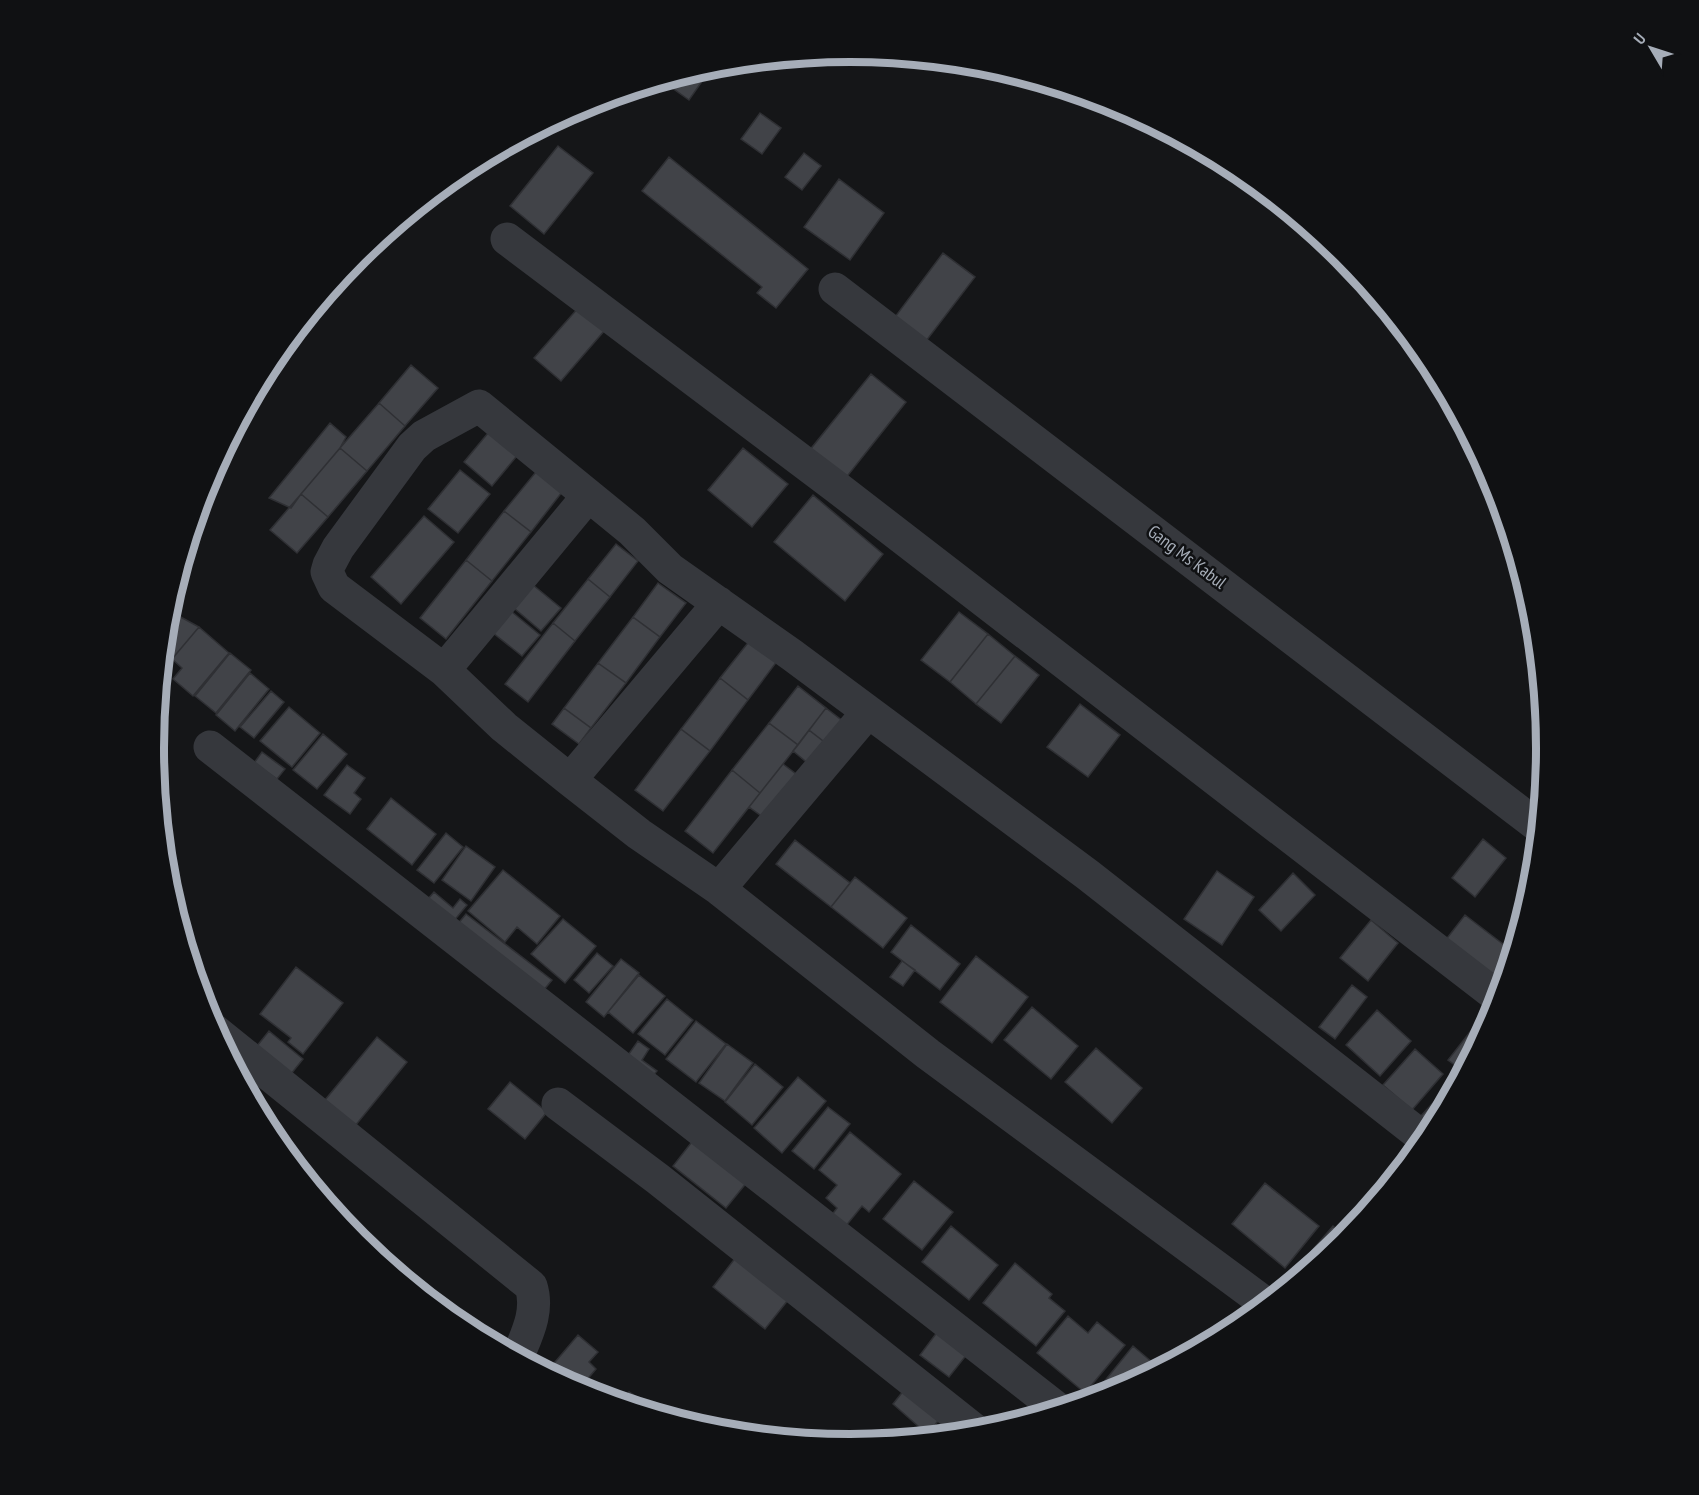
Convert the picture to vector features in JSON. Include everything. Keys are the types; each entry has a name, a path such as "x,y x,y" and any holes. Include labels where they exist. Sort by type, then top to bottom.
{"street":[{"path":"507,239 835,486 1490,991"},
{"name":"Gang Ms Kabul","path":"836,289 1531,821"},
{"path":"1258,1298 928,1054 718,889 639,834 504,727 444,670 334,587 327,572 338,548 412,447 424,436 479,406 632,531 670,569 1088,875 1418,1132"},
{"path":"444,670 588,496"},
{"path":"570,780 719,603"},
{"path":"718,889 868,712"},
{"path":"210,747 1051,1403"},
{"path":"231,1043 531,1286 534,1295 534,1315 520,1350"},
{"path":"558,1104 658,1179 967,1423"}],"building":[{"path":"705,78 689,100 669,86"},
{"path":"760,113 781,128 762,154 741,139"},
{"path":"558,146 593,173 544,234 510,206"},
{"path":"804,153 821,166 802,190 785,177"},
{"path":"669,157 808,269 776,308 757,293 762,287 642,191"},
{"path":"839,179 884,213 850,260 804,227"},
{"path":"943,253 975,277 926,341 895,317"},
{"path":"579,307 605,330 561,381 534,358"},
{"path":"411,365 438,388 405,426 379,403"},
{"path":"871,374 906,402 845,479 809,451"},
{"path":"379,403 405,426 367,471 340,448"},
{"path":"330,423 346,437 340,448 291,508 269,498"},
{"path":"493,427 521,451 492,486 464,462"},
{"path":"340,448 367,471 328,517 301,494"},
{"path":"743,448 788,484 752,527 708,490"},
{"path":"540,467 566,487 531,532 504,511"},
{"path":"460,470 490,494 458,533 428,509"},
{"path":"301,494 328,517 297,553 270,530"},
{"path":"813,495 883,554 845,601 774,542"},
{"path":"504,511 531,532 492,581 466,560"},
{"path":"424,516 454,542 401,604 371,577"},
{"path":"616,544 638,561 610,597 588,579"},
{"path":"466,560 492,581 446,639 420,618"},
{"path":"588,579 610,597 575,641 553,623"},
{"path":"527,580 561,608 541,631 508,603"},
{"path":"658,583 686,603 660,637 633,617"},
{"path":"506,607 540,635 522,656 488,629"},
{"path":"959,612 988,634 950,682 921,660"},
{"path":"177,615 199,627 172,659 169,656"},
{"path":"633,617 660,637 626,683 598,663"},
{"path":"553,623 575,641 528,702 505,684"},
{"path":"199,627 229,653 193,696 173,679 182,668 172,659"},
{"path":"988,634 1015,656 976,704 950,682"},
{"path":"751,639 778,660 748,700 720,678"},
{"path":"230,653 251,670 216,713 195,696"},
{"path":"1015,656 1039,675 1001,723 976,704"},
{"path":"598,663 626,683 591,728 564,708"},
{"path":"250,673 269,689 235,731 216,715"},
{"path":"720,678 748,700 710,751 681,729"},
{"path":"798,686 826,708 798,745 769,723"},
{"path":"271,691 284,702 254,738 240,727"},
{"path":"1080,704 1120,735 1088,777 1047,747"},
{"path":"289,707 320,733 292,767 260,741"},
{"path":"564,708 591,728 579,744 552,724"},
{"path":"826,708 844,722 827,744 809,730"},
{"path":"769,723 798,745 760,793 732,770"},
{"path":"681,729 710,751 663,811 635,790"},
{"path":"809,730 827,744 810,765 793,751"},
{"path":"323,734 347,754 317,789 293,770"},
{"path":"262,752 285,769 277,779 254,763"},
{"path":"783,764 800,777 767,820 749,807"},
{"path":"347,765 365,778 354,793 361,799 350,814 324,795"},
{"path":"732,770 760,793 713,853 685,831"},
{"path":"391,798 436,834 412,865 367,829"},
{"path":"446,833 463,847 434,883 417,870"},
{"path":"1483,839 1506,858 1475,897 1452,878"},
{"path":"795,840 850,883 831,907 776,864"},
{"path":"466,846 495,867 471,901 442,880"},
{"path":"503,870 560,916 537,944 517,927 505,942 468,911"},
{"path":"1217,871 1254,897 1222,945 1184,919"},
{"path":"1293,873 1315,895 1281,931 1259,910"},
{"path":"855,877 907,918 883,948 831,907"},
{"path":"434,892 453,908 460,899 467,905 453,922 427,900"},
{"path":"466,914 552,980 543,991 457,925"},
{"path":"1465,915 1506,946 1496,977 1444,942"},
{"path":"563,919 596,946 565,983 531,954"},
{"path":"1371,920 1398,943 1368,981 1340,958"},
{"path":"911,925 960,964 940,990 891,952"},
{"path":"597,953 613,966 589,993 574,980"},
{"path":"976,956 1028,997 992,1043 940,1002"},
{"path":"621,959 639,973 604,1017 586,1002"},
{"path":"902,961 915,970 903,986 890,977"},
{"path":"296,967 343,1003 303,1054 288,1042 291,1038 260,1014"},
{"path":"639,975 665,996 633,1033 608,1012"},
{"path":"1352,985 1367,997 1335,1039 1319,1027"},
{"path":"667,999 693,1020 665,1055 638,1034"},
{"path":"1032,1007 1078,1046 1051,1079 1004,1040"},
{"path":"1377,1010 1411,1041 1380,1076 1346,1045"},
{"path":"696,1021 726,1044 696,1082 666,1059"},
{"path":"1478,1022 1457,1066 1448,1060"},
{"path":"269,1031 303,1059 291,1074 257,1046"},
{"path":"377,1037 407,1062 355,1126 325,1100"},
{"path":"638,1041 649,1049 642,1060 657,1071 652,1077 626,1058"},
{"path":"727,1044 753,1063 725,1101 699,1083"},
{"path":"1096,1048 1142,1088 1112,1123 1065,1082"},
{"path":"1415,1049 1443,1074 1412,1110 1383,1085"},
{"path":"755,1064 783,1087 752,1125 725,1102"},
{"path":"798,1077 826,1101 782,1153 754,1128"},
{"path":"510,1082 547,1112 525,1139 488,1109"},
{"path":"1442,1093 1425,1121 1420,1117"},
{"path":"828,1107 850,1124 814,1169 792,1151"},
{"path":"850,1132 901,1174 869,1212 862,1206 845,1227 831,1216 837,1208 826,1198 837,1185 819,1170"},
{"path":"698,1134 752,1176 726,1208 673,1166"},
{"path":"914,1181 953,1212 922,1250 883,1219"},
{"path":"1265,1183 1319,1226 1285,1268 1232,1224"},
{"path":"951,1226 998,1265 969,1300 922,1262"},
{"path":"1333,1226 1338,1230 1335,1233 1299,1265"},
{"path":"743,1248 796,1290 765,1329 713,1287"},
{"path":"1015,1263 1052,1294 1049,1298 1065,1311 1036,1346 983,1303"},
{"path":"1068,1316 1088,1333 1097,1322 1125,1345 1084,1392 1037,1353"},
{"path":"938,1331 968,1353 949,1377 920,1355"},
{"path":"578,1335 598,1352 589,1362 596,1369 586,1381 552,1366"},
{"path":"1133,1346 1153,1363 1112,1381 1101,1385"},
{"path":"908,1385 944,1414 932,1429 922,1430 893,1404"},
{"path":"629,1392 643,1401 629,1397 626,1396"}]}
